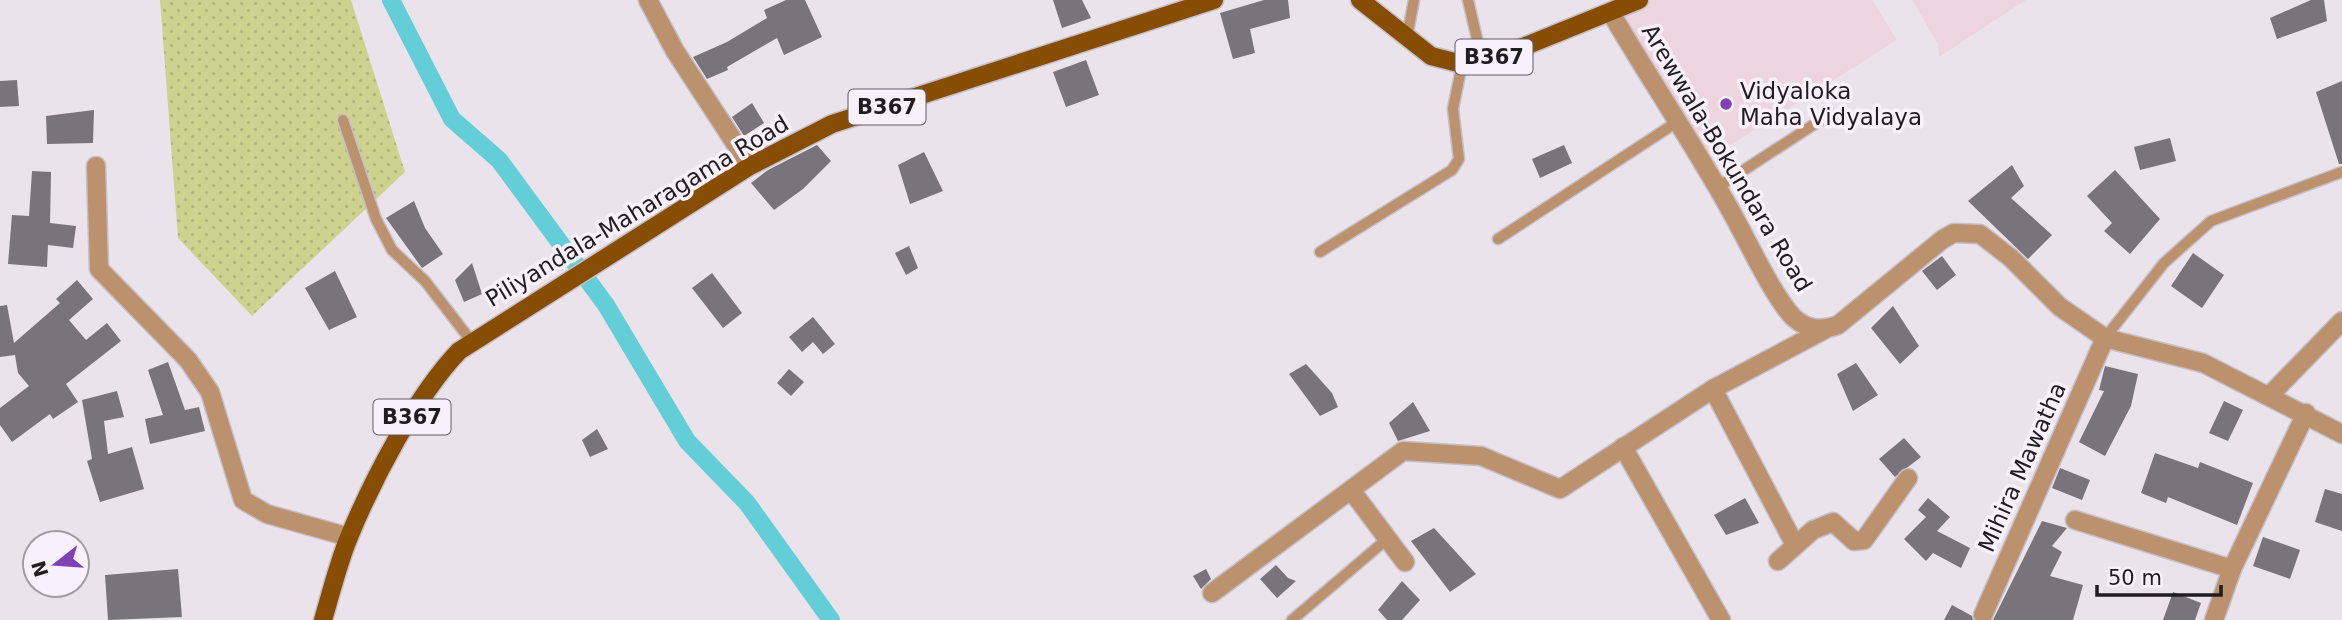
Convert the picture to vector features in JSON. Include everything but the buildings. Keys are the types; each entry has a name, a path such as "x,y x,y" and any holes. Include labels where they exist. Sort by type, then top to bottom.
{"main road":[{"name":"Piliyandala-Maharagama Road","path":"323,620 349,537 441,370 472,342 750,166 832,124 1214,0"},
{"name":"B367","path":"1360,0 1430,56 1462,64 1482,60 1611,13 1639,0"}],"street":[{"path":"648,0 675,51 750,166"},
{"name":"Arewwala-Bokundara Road","path":"1611,13 1718,187 1787,309 1794,318 1811,328 1824,330"},
{"path":"96,166 99,269 188,360 210,392 243,500 267,514 349,537"},
{"path":"1212,593 1403,451 1481,456 1560,489 1713,388 1853,314 1942,239 1965,232 1980,234 1994,243 2060,307 2105,338 2203,363 2270,394 2342,434"},
{"path":"2270,394 2342,321"},
{"name":"Mihira Mawatha","path":"1983,615 2105,338"},
{"path":"1713,388 1795,545"},
{"path":"2214,620 2232,569 2306,413"},
{"path":"1623,447 1721,620"},
{"path":"1778,561 1813,530 1833,522 1854,541 1864,540 1909,478"},
{"path":"1351,490 1405,562"},
{"path":"2075,520 2232,569"}],"lane":[{"path":"1407,37 1415,0"},
{"path":"1468,0 1482,60"},
{"path":"1320,252 1452,170 1459,159 1453,108 1462,64"},
{"path":"1718,187 1830,114"},
{"path":"343,120 376,219 393,250 425,281 472,342"},
{"path":"1499,239 1677,122"},
{"path":"2105,338 2164,263 2211,221 2342,172"},
{"path":"1292,620 1387,539"}],"shaded area":[{"name":"Vidyaloka Maha Vidyalaya","path":"1647,0 1872,0 1897,40 1696,167 1606,24"},
{"path":"1912,0 2026,0 1939,57 1938,44"}],"green space":[{"path":"160,0 351,0 405,172 252,316 178,238"}],"waterway":[{"path":"391,0 452,119 499,160 606,305 687,441 747,503 831,620"}],"place":[{"name":"Vidyaloka Maha Vidyalaya","path":"1726,104"}]}
